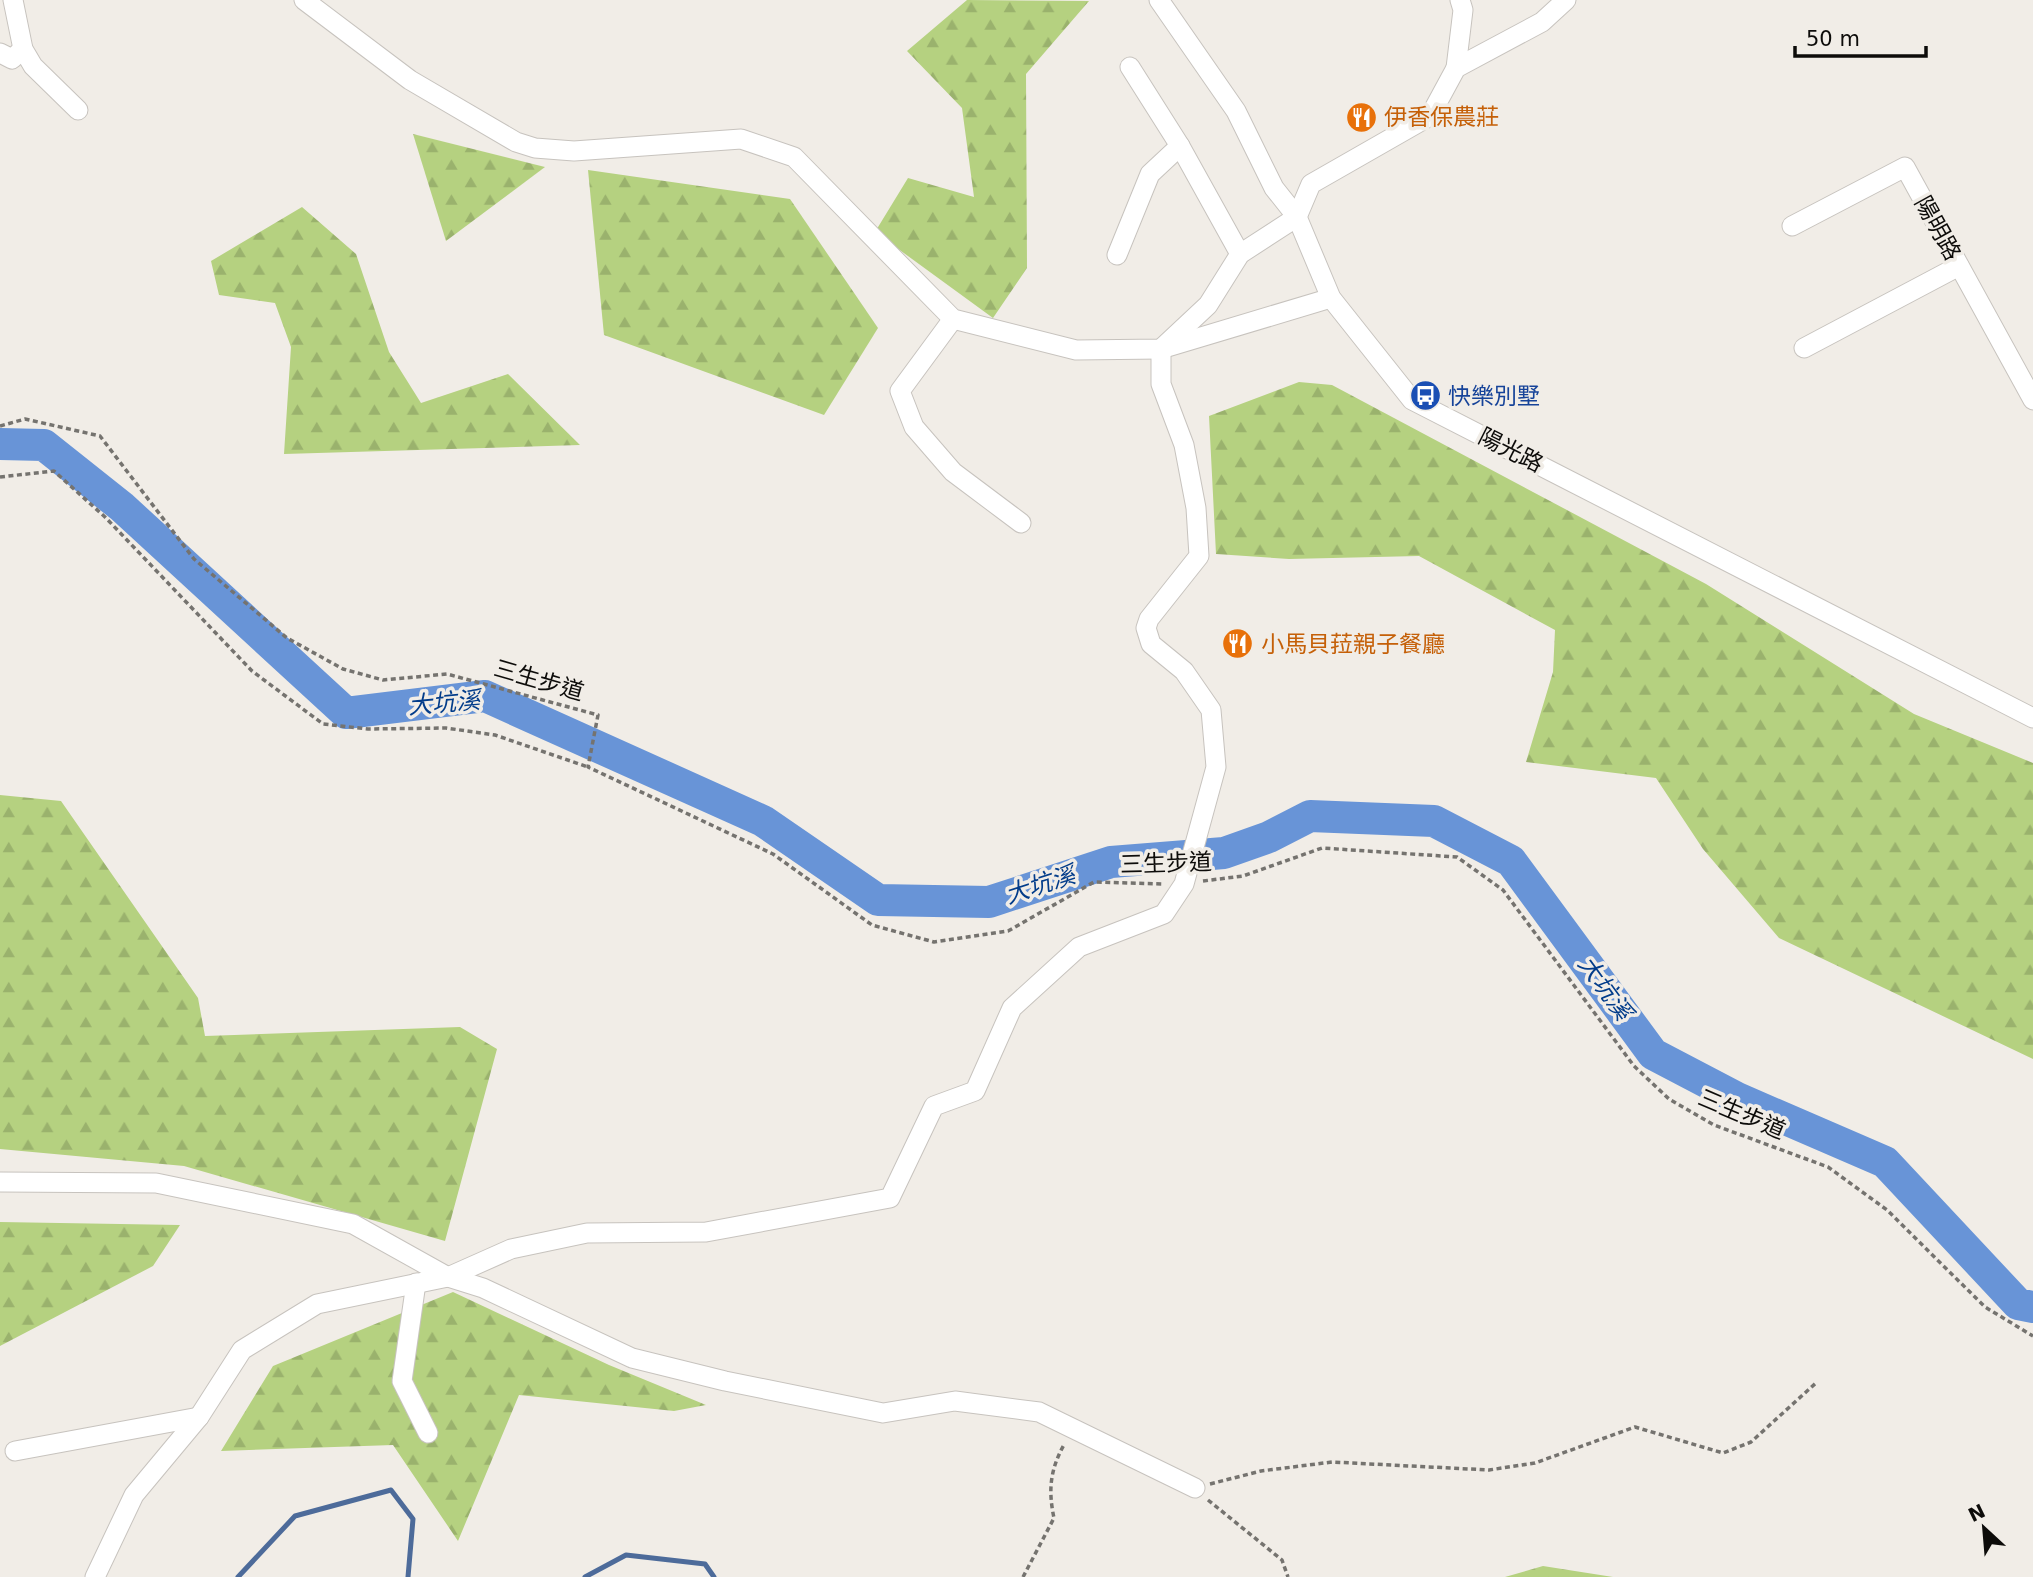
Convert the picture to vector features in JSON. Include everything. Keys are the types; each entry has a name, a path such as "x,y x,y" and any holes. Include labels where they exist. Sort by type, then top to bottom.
{"street":[{"path":"13,0 23,49 33,66 78,110"},
{"path":"304,0 410,80 516,142 535,148 574,151 741,139 794,157 953,319 1076,351 1161,349 1331,298"},
{"name":"陽光路","path":"1159,0 1236,111 1274,188 1297,217 1331,298 1412,400 2033,718"},
{"path":"98,1574 134,1495 199,1418 242,1350 317,1304 448,1277 511,1249 587,1233 706,1232 890,1198 934,1106 975,1091 1012,1008 1079,947 1164,914 1184,884 1216,767 1211,710 1184,671 1151,644 1146,628 1149,620 1199,556 1196,508 1184,445 1161,384 1161,349 1208,305 1240,254 1297,217 1311,184 1430,116 1456,68 1463,10 1460,0"},
{"path":"1456,68 1542,22 1566,0"},
{"path":"0,53 12,59 23,49"},
{"path":"1130,67 1180,146 1240,254"},
{"path":"1117,255 1150,174 1180,146"},
{"name":"陽明路","path":"1792,226 1905,167 2033,400"},
{"path":"1804,348 1959,267"},
{"path":"953,319 900,391 914,427 953,472 1021,523"},
{"path":"0,1182 156,1183 353,1224 448,1277 483,1288 632,1357 725,1381 883,1413 955,1401 1039,1412 1195,1488"},
{"path":"416,1283 402,1381 428,1433"},
{"path":"15,1451 199,1418"}],"path":[{"name":"三生步道","path":"0,426 25,419 100,436 194,559 287,638 343,669 383,680 447,674 598,715 588,767 773,854 872,925 934,942 1008,931 1094,882 1184,884 1243,876 1322,848 1457,857 1503,890 1634,1066 1669,1099 1714,1125 1828,1167 1887,1210 1985,1307 2033,1336"},
{"path":"0,477 54,471 105,517 251,671 323,724 368,729 446,728 495,735 588,767"},
{"path":"1195,1488 1261,1471 1332,1462 1489,1470 1535,1463 1635,1427 1723,1453 1751,1442 1817,1382"},
{"path":"1023,1577 1054,1518 1048,1493 1058,1456 1073,1429"},
{"path":"1195,1488 1282,1560 1288,1577"}],"green space":[{"path":"967,0 1089,1 1026,74 1027,268 993,318 875,232 908,178 974,197 962,108 907,51"},
{"path":"413,134 545,167 446,241"},
{"path":"588,170 790,199 878,328 824,415 604,335"},
{"path":"302,207 356,254 389,352 421,403 508,374 580,445 284,454 291,347 275,303 219,295 211,261"},
{"path":"1299,382 1332,385 1706,584 1914,714 2033,763 2033,1059 1779,938 1703,849 1656,778 1526,762 1553,672 1555,630 1419,556 1289,559 1216,554 1209,416"},
{"path":"0,795 61,801 198,998 205,1036 460,1027 497,1049 445,1241 184,1166 0,1149"},
{"path":"0,1222 180,1225 153,1266 0,1346"},
{"path":"453,1292 609,1365 706,1405 674,1411 519,1395 458,1541 393,1445 221,1451 273,1366"},
{"path":"1543,1566 1613,1577 1505,1577"}],"waterway":[{"name":"大坑溪","path":"0,444 44,445 122,507 346,713 485,696 763,821 878,900 989,902 1111,862 1224,853 1269,837 1310,816 1434,821 1511,861 1653,1054 1737,1098 1885,1162 2018,1304 2033,1307"},
{"path":"238,1577 295,1516 391,1490 413,1519 408,1577"},
{"path":"585,1577 626,1555 705,1564 714,1577"}],"place":[{"name":"伊香保農莊","path":"1361,117"},
{"name":"快樂別墅","path":"1425,396"},
{"name":"小馬貝菈親子餐廳","path":"1238,644"}]}
